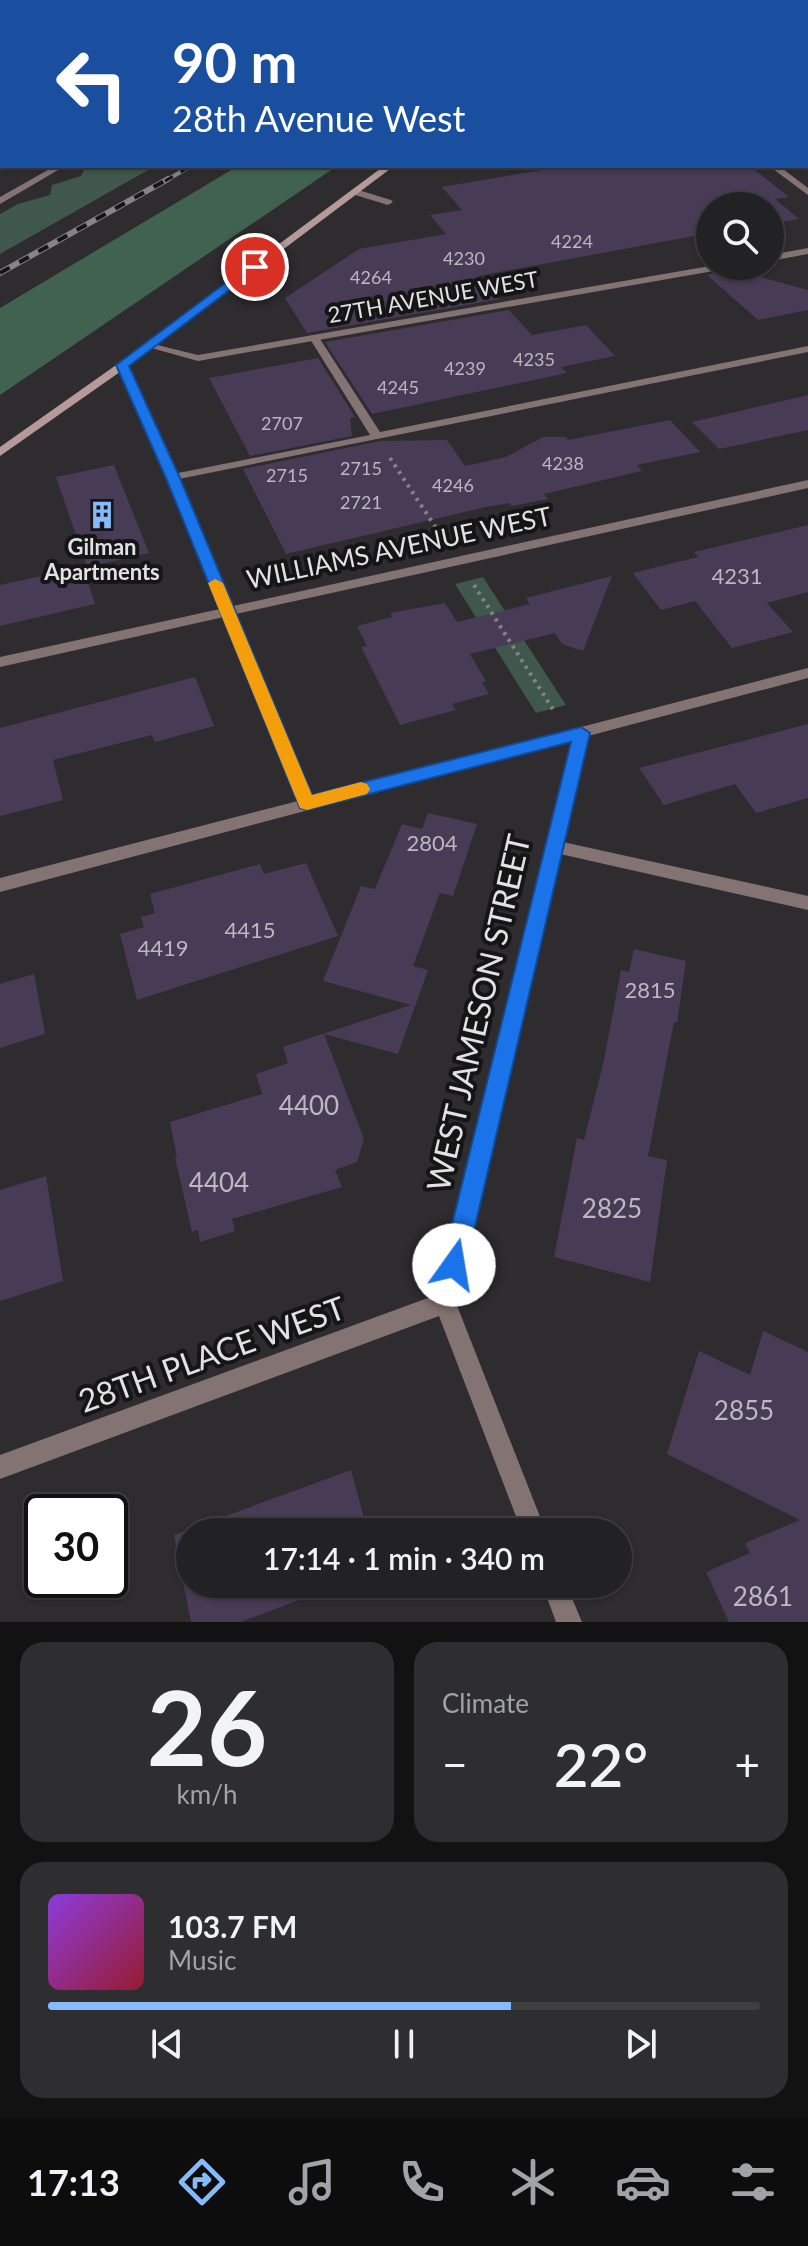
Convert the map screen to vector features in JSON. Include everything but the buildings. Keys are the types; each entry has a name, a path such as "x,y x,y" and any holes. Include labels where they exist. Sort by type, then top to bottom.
{"main road":[{"path":"0,452 149,346 387,168"}],"street":[{"path":"35,168 39,178"},
{"path":"0,201 57,168"},
{"path":"776,168 808,192"},
{"path":"355,192 388,202"},
{"path":"784,255 808,251"},
{"name":"27TH AVENUE WEST","path":"149,346 198,358 696,271"},
{"path":"315,339 377,437"},
{"path":"173,478 808,349"},
{"path":"123,365 307,803"},
{"name":"WILLIAMS AVENUE WEST","path":"0,662 808,484"},
{"path":"0,885 808,673"},
{"name":"WEST JAMESON STREET","path":"445,1303 581,733"},
{"path":"553,846 808,903"},
{"path":"445,1303 529,1518"},
{"name":"28TH PLACE WEST","path":"0,1467 445,1303"},
{"path":"560,1598 569,1622"}],"path":[{"path":"377,437 444,540"},
{"path":"469,578 555,713"}],"green space":[{"path":"85,168 151,168 0,254 0,214 18,204 50,195 52,185 81,176"},
{"path":"235,168 334,168 0,395 0,308"},
{"path":"483,577 566,705 536,713 455,584"}],"railway":[{"path":"165,181 188,168"},
{"path":"0,273 168,179"}],"slow traffic":[{"path":"215,583 307,803 361,789"}],"place":[{"name":"Gilman Apartments","path":"102,515"}],"route":[{"path":"255,267 123,365 307,803 581,733 454,1265"}]}
